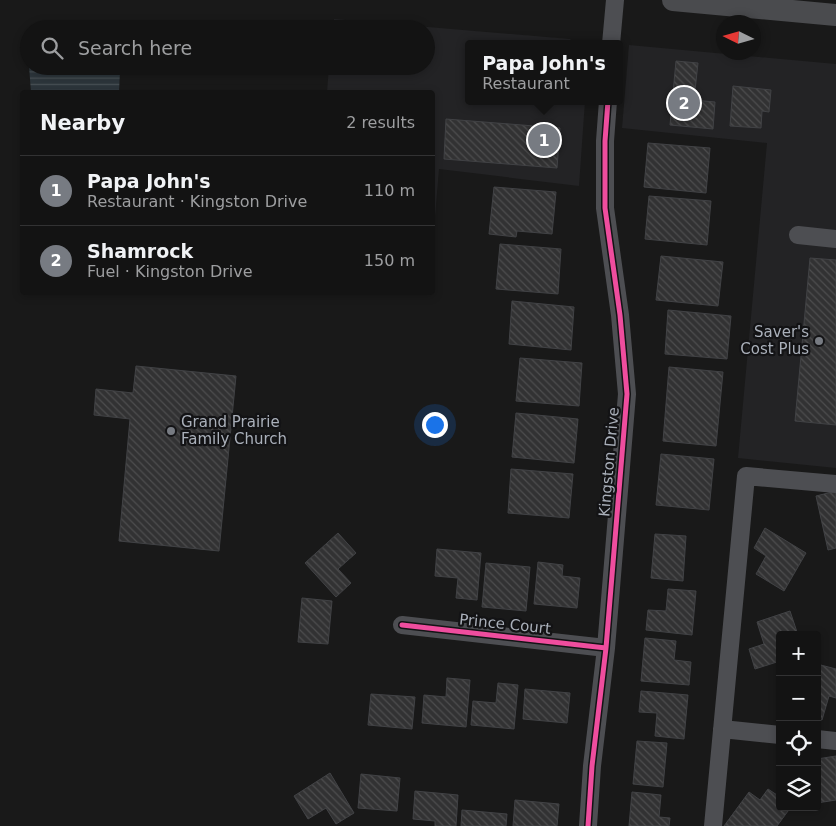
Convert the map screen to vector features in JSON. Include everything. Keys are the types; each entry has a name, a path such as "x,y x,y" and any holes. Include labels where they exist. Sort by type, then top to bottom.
{"main road":[{"path":"673,0 836,15"}],"street":[{"path":"611,40 615,0"},
{"name":"Kingston Drive","path":"588,826 592,766 606,648 627,394 620,316 605,208 605,141 608,105"},
{"path":"798,235 836,239"},
{"path":"713,826 746,476 836,484"},
{"name":"Prince Court","path":"402,625 606,648"},
{"path":"722,729 776,735"},
{"path":"821,739 836,741"}],"shaded area":[{"path":"435,28 570,39 465,40 465,105 585,105 579,186 439,169 435,217 435,90 327,90 328,75 435,75"},
{"path":"629,45 716,53 716,60 761,60 761,57 836,64 836,468 738,458 767,143 622,128"},
{"path":"30,75 120,75 119,90 31,90"}],"building":[{"path":"676,61 698,63 694,100 715,102 713,129 670,125"},
{"path":"733,86 771,90 769,112 762,111 761,128 730,126"},
{"path":"446,119 560,128 557,168 444,159"},
{"path":"648,143 710,148 706,193 644,187"},
{"path":"494,187 556,192 552,234 517,231 516,237 489,234"},
{"path":"649,196 711,201 707,245 645,239"},
{"path":"500,244 561,249 558,294 496,289"},
{"path":"661,256 723,262 718,306 656,300"},
{"name":"Saver's Cost Plus","path":"810,258 836,260 836,425 795,421"},
{"path":"512,301 574,307 571,350 509,344"},
{"path":"668,310 731,316 727,359 665,354"},
{"path":"520,358 582,363 579,406 516,401"},
{"path":"136,366 236,376 219,551 119,541 130,419 94,415 96,389 133,393"},
{"path":"669,367 723,372 716,446 663,441"},
{"path":"516,413 578,419 574,463 512,457"},
{"path":"661,454 714,459 709,510 656,505"},
{"path":"511,469 573,474 569,518 508,513"},
{"path":"836,491 836,548 828,550 816,496"},
{"path":"765,528 806,553 784,591 756,574 766,556 754,548"},
{"path":"338,533 356,553 338,569 351,583 336,597 305,563"},
{"path":"655,534 686,536 683,581 651,578"},
{"path":"437,549 481,553 477,600 456,598 458,578 435,576"},
{"path":"538,562 563,565 562,576 580,578 577,608 534,604"},
{"path":"486,563 530,567 526,611 482,607"},
{"path":"668,589 696,591 692,635 646,630 648,610 666,611"},
{"path":"302,598 332,601 328,644 298,642"},
{"path":"790,611 797,631 776,631 776,662 755,669 749,649 764,644 757,622"},
{"path":"645,638 676,641 674,660 691,662 689,685 641,681"},
{"path":"821,665 836,669 836,698 829,696 822,720"},
{"path":"447,678 470,680 466,727 422,723 424,695 446,697"},
{"path":"498,683 518,685 514,729 471,725 473,701 496,703"},
{"path":"525,689 570,693 567,723 523,719"},
{"path":"641,691 688,695 684,739 655,736 657,713 639,712"},
{"path":"371,694 415,697 412,729 368,725"},
{"path":"637,741 667,743 663,787 633,784"},
{"path":"836,756 836,800 821,802 821,758"},
{"path":"330,773 354,813 336,824 326,808 308,819 294,796"},
{"path":"361,774 400,778 397,811 358,808"},
{"path":"768,789 776,794 776,811 788,811 777,826 724,826 749,792 760,800"},
{"path":"415,791 458,795 456,826 435,826 435,821 413,819"},
{"path":"632,792 661,795 659,817 670,818 669,826 629,826"},
{"path":"515,800 559,804 557,826 513,826"},
{"path":"462,810 507,814 506,826 461,826"}],"cycle path":[{"path":"588,826 592,766 606,648 627,394 620,315 605,208 605,141 608,105"},
{"path":"402,625 606,648"}],"place":[{"name":"Shamrock","path":"684,103"},
{"name":"Papa John's","path":"544,140"},
{"name":"Saver's Cost Plus","path":"819,341"},
{"name":"Grand Prairie Family Church","path":"171,431"}]}
